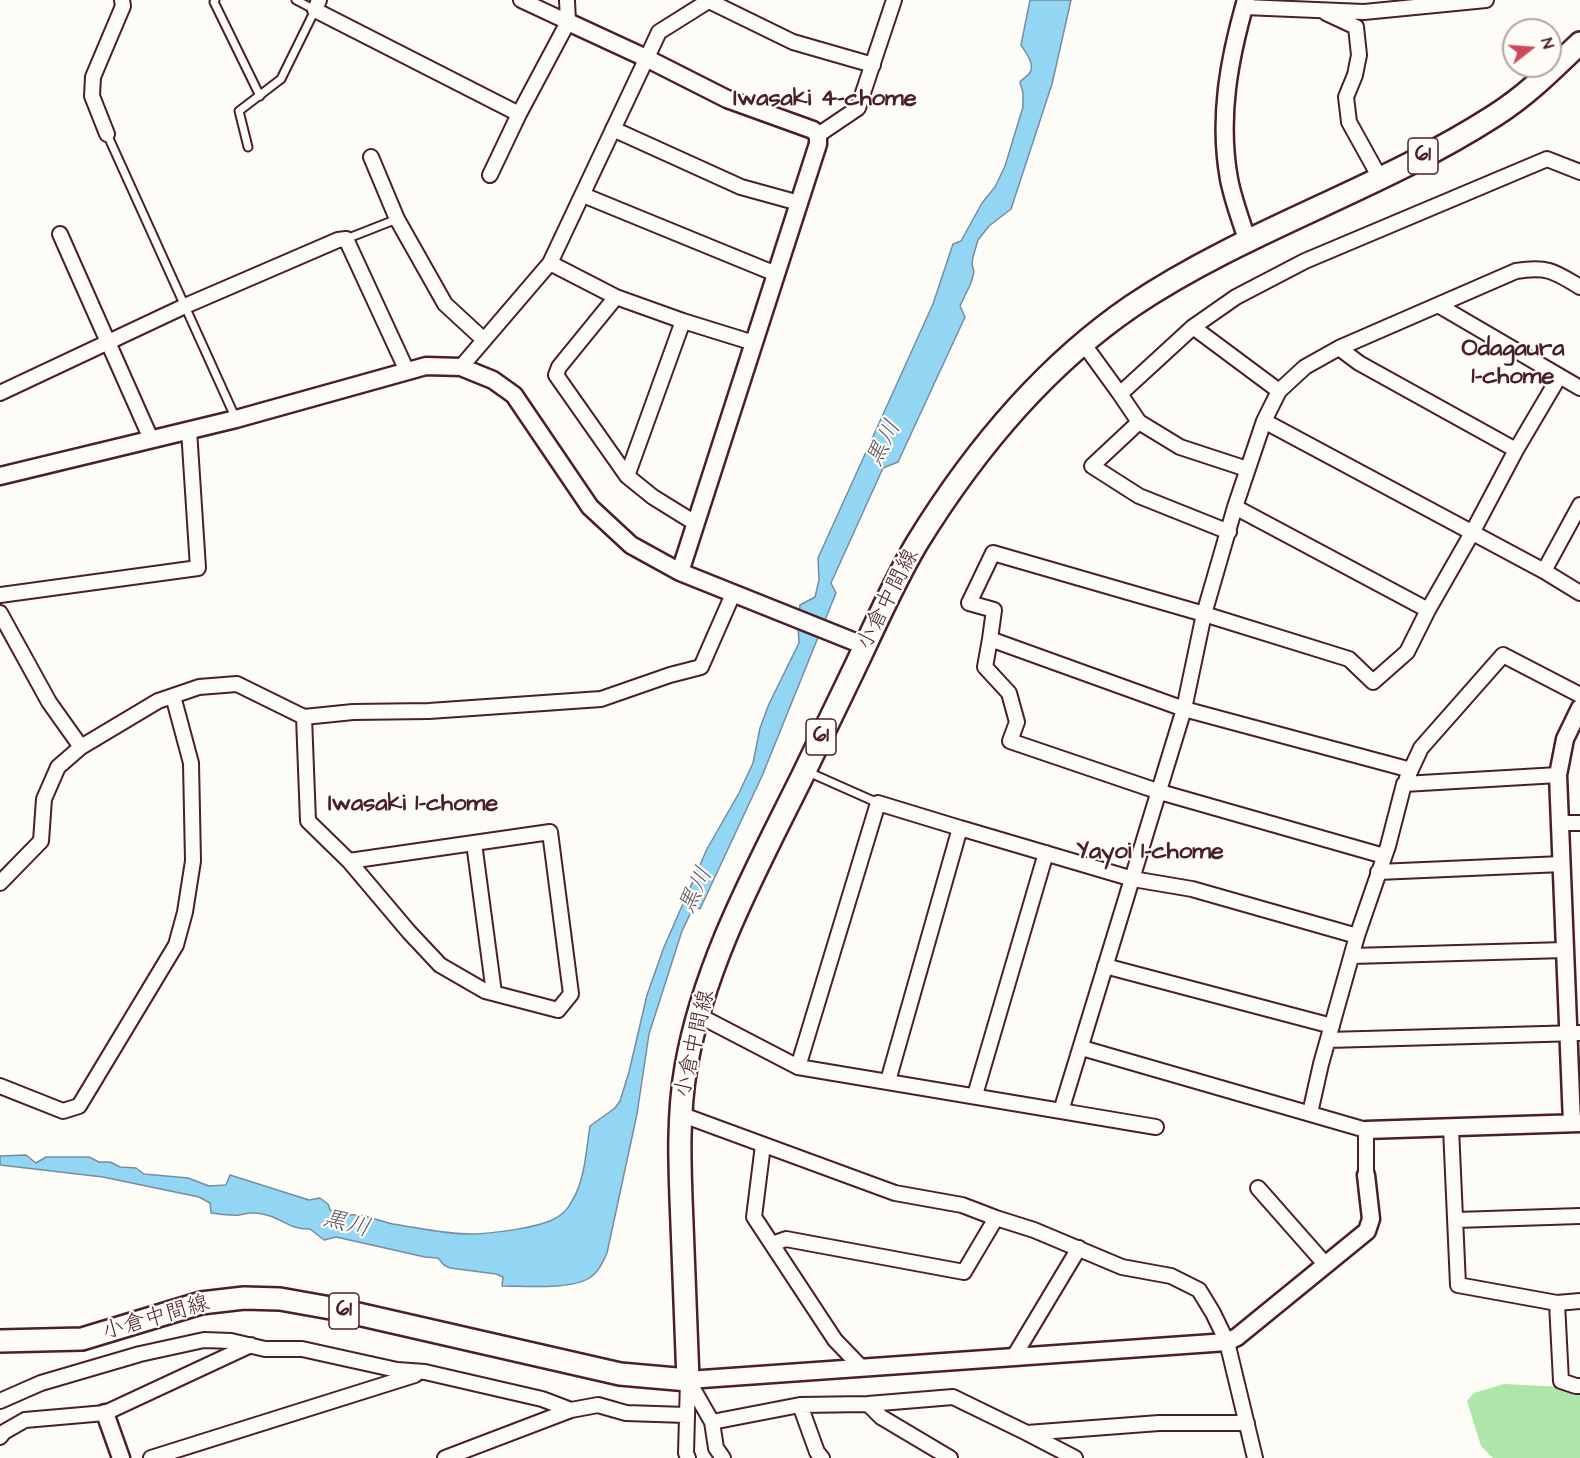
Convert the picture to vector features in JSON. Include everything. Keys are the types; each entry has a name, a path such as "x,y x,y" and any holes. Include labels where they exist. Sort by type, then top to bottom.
{"main road":[{"name":"61","path":"1248,242 1442,147 1497,114 1541,80 1580,43"},
{"name":"小倉中間線","path":"0,1341 82,1339 201,1303 244,1298 280,1299 336,1309 620,1374 688,1380 680,1181 681,1114 686,1068 698,1015 717,959 741,902 888,597 916,546 955,484 1041,380 1128,309 1172,280 1248,242"}],"street":[{"path":"107,134 92,96 93,78 123,6 122,0"},
{"path":"522,0 727,99 813,130 819,135"},
{"path":"490,176 519,114 568,22 567,0"},
{"path":"680,572 819,135 858,108 894,0"},
{"path":"1248,242 1229,180 1224,139 1226,90 1245,3 1364,12 1486,0"},
{"path":"461,367 550,263 659,32 710,1 793,42 873,65"},
{"path":"317,5 519,114"},
{"path":"1322,10 1356,27 1359,55 1355,75 1346,97 1349,122 1380,178"},
{"path":"613,129 741,187 799,203"},
{"path":"371,157 397,219 445,304 484,340"},
{"path":"1120,394 1193,327 1236,297 1305,261 1547,159 1580,172"},
{"path":"583,195 776,274"},
{"path":"60,234 151,440"},
{"path":"0,393 184,306 338,240 346,239 407,371"},
{"path":"550,263 616,297 754,343"},
{"path":"1061,1111 1184,709 1204,614 1235,507 1264,421 1279,391 1305,367 1339,348 1516,271 1538,267 1555,272 1580,287"},
{"path":"616,297 556,375 627,476 653,497 695,523"},
{"path":"1438,305 1580,388"},
{"path":"627,476 683,321"},
{"path":"1193,327 1279,391"},
{"path":"1083,344 1139,422 1180,447 1247,469"},
{"path":"1339,348 1359,363 1516,450"},
{"path":"0,476 236,419 426,366 461,367 492,380 514,395 590,507 631,545 680,572 865,646"},
{"path":"1384,856 1160,792 1010,741 1017,722 1009,693 985,667 994,610 969,603 993,553 1349,659 1373,682 1407,652 1516,450 1559,377"},
{"path":"1264,421 1544,571 1580,593"},
{"path":"1139,422 1092,466 1138,496 1229,532"},
{"path":"0,596 198,568 189,430"},
{"path":"1544,571 1580,505"},
{"path":"1235,507 1428,610"},
{"path":"0,883 41,841 44,799 58,766 81,747 158,701 199,687 237,684 304,717 353,712 429,711 601,699 670,675 701,667 733,594"},
{"path":"0,612 49,702 81,747"},
{"path":"990,639 1184,709 1410,770"},
{"path":"1310,1113 1352,956 1404,784 1421,748 1503,655 1580,695"},
{"path":"0,1086 63,1111 79,1106 176,945 193,861 191,763 173,696"},
{"path":"1082,1048 1366,1130 1576,1123 1574,1033 1565,950 1558,775 1565,739 1580,708"},
{"path":"304,717 308,820 349,861 440,965 485,991 558,1010 571,994 550,832 349,861"},
{"path":"1404,784 1558,775"},
{"path":"798,1067 878,803 1133,879 1192,889 1358,936"},
{"path":"1561,823 1580,823"},
{"path":"888,1082 960,828"},
{"path":"474,843 494,993"},
{"path":"975,1095 1046,852"},
{"path":"1378,872 1562,864"},
{"path":"1352,956 1565,950"},
{"path":"1105,966 1332,1026"},
{"path":"698,1015 798,1067 1156,1127"},
{"path":"1328,1040 1574,1033"},
{"path":"681,1114 894,1193 962,1204 1034,1230 1122,1267 1171,1276 1199,1290 1227,1342 1255,1458"},
{"path":"1451,1128 1458,1285 1557,1302 1580,1301"},
{"path":"688,1380 1227,1342 1237,1337 1367,1231 1371,1219 1366,1175 1366,1130"},
{"path":"763,1145 754,1217 835,1340 861,1368"},
{"path":"1258,1188 1325,1263"},
{"path":"1456,1220 1580,1216"},
{"path":"772,1244 786,1239 964,1272 996,1218"},
{"path":"1013,1358 1079,1248"},
{"path":"1557,1302 1561,1381 1580,1386"},
{"path":"0,1401 41,1383 140,1354 204,1341 231,1341 265,1349 302,1349 397,1370 425,1372 542,1399 571,1410"},
{"path":"0,1437 4,1432 25,1420 105,1413 252,1345"},
{"path":"151,1458 425,1372"},
{"path":"687,1458 688,1380"},
{"path":"688,1380 712,1422 716,1448 723,1458"},
{"path":"712,1422 800,1405 867,1404 953,1397 1075,1458"},
{"path":"867,1404 881,1417 950,1458"},
{"path":"445,1458 571,1410 598,1405 626,1413 686,1415"},
{"path":"800,1405 817,1452 822,1458"},
{"path":"105,1413 121,1458"},
{"path":"1027,1433 1159,1424 1247,1423"}],"lane":[{"path":"215,0 260,96"},
{"path":"248,147 239,111 281,79 317,5 296,0"},
{"path":"107,134 236,419"},
{"path":"346,239 397,219"},
{"path":"805,770 878,803"}],"green space":[{"path":"1504,1384 1563,1387 1580,1392 1580,1458 1493,1458 1481,1446 1467,1401 1474,1393"}],"water":[{"name":"黒川","path":"1030,0 1071,0 1052,84 1011,209 989,226 978,240 973,257 974,272 971,283 960,306 965,317 898,462 883,468 831,583 836,593 762,776 700,909 694,906 682,931 649,1034 637,1114 607,1253 596,1272 583,1281 561,1286 502,1286 503,1277 496,1274 450,1268 438,1258 336,1237 324,1240 310,1229 296,1228 259,1213 233,1215 211,1213 210,1203 199,1197 103,1177 0,1165 0,1156 26,1155 36,1163 46,1157 89,1157 120,1167 136,1168 144,1174 188,1178 209,1186 226,1185 230,1175 309,1200 320,1198 328,1204 330,1210 344,1216 362,1216 393,1224 465,1234 525,1228 552,1220 566,1209 580,1184 590,1126 615,1108 620,1101 647,995 664,947 707,849 739,793 753,763 760,728 769,704 799,643 800,605 815,597 819,580 818,558 933,304 953,244 961,241 982,203 995,187 1005,166 1023,107 1020,82 1028,75 1031,68 1030,60 1021,45"}],"district":[{"name":"Iwasaki 4-chome","path":"825,100"},
{"name":"Odagaura 1-chome","path":"1513,364"},
{"name":"Iwasaki 1-chome","path":"413,805"},
{"name":"Yayoi 1-chome","path":"1150,853"}]}
